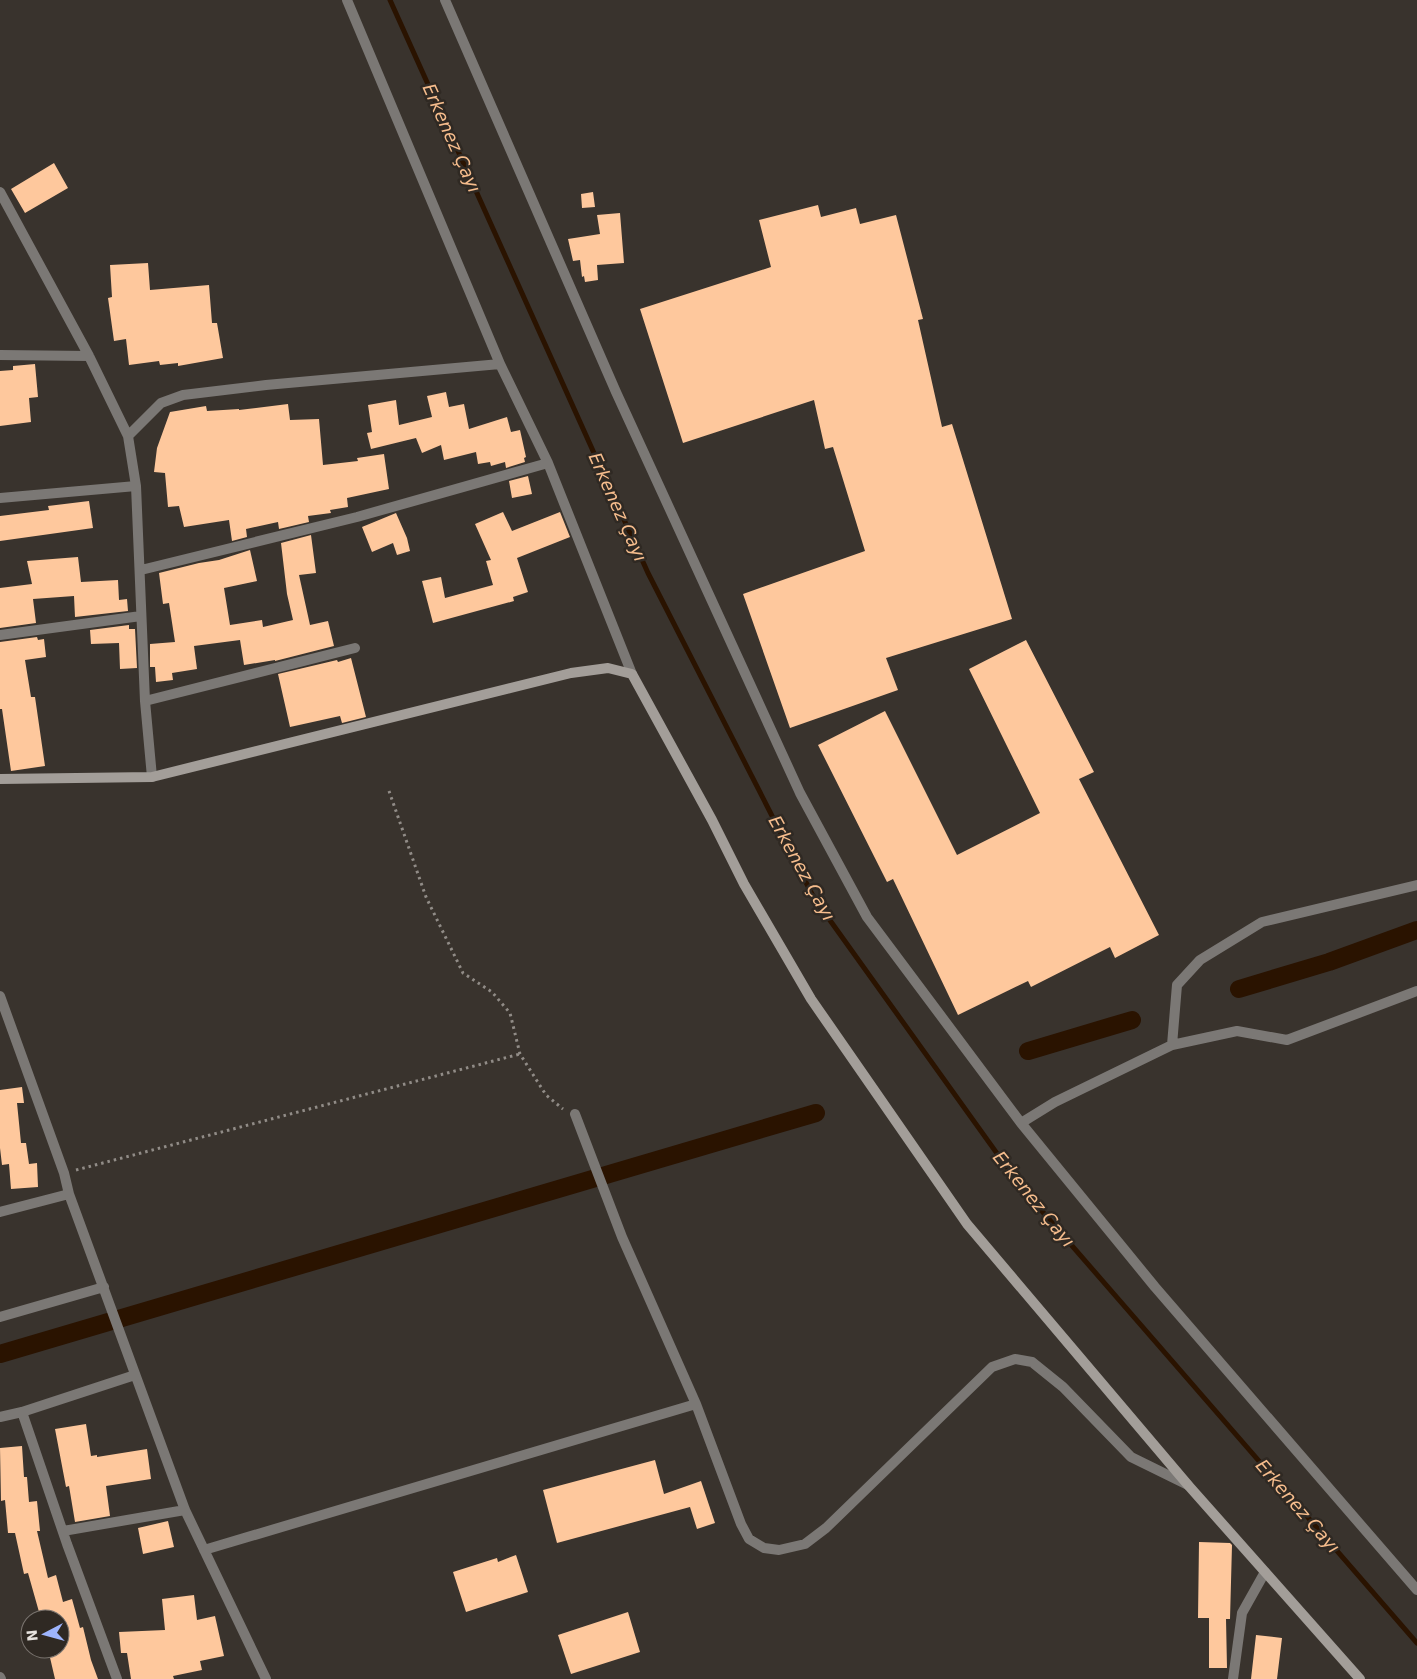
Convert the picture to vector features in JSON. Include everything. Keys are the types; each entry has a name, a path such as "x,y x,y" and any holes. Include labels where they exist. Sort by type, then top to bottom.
{"street":[{"path":"347,0 500,364 548,463 632,674 712,820 744,884 812,999 967,1224 1188,1485 1360,1679"},
{"path":"445,0 616,392 800,793 866,917 1021,1124 1155,1287 1417,1590"},
{"path":"0,192 89,356 128,436 136,486 145,702 152,777"},
{"path":"0,355 89,356"},
{"path":"128,436 161,403 183,395 266,384 500,364"},
{"path":"140,570 357,517 548,463"},
{"path":"0,498 136,486"},
{"path":"0,635 141,616"},
{"path":"145,702 355,648"},
{"path":"0,779 152,777 571,673 608,668 632,674"},
{"path":"1172,1045 1177,985 1200,960 1262,922 1417,885"},
{"path":"1021,1124 1056,1102 1172,1045 1237,1031 1287,1040 1417,991"},
{"path":"0,996 64,1173 69,1194 185,1510 266,1679"},
{"path":"575,1114 622,1237 696,1404 741,1524 749,1539 764,1548 779,1550 805,1544 826,1528 992,1367 1015,1359 1032,1362 1063,1387 1131,1457 1188,1485"},
{"path":"0,1212 69,1194"},
{"path":"0,1317 105,1291"},
{"path":"0,1417 22,1412 135,1374"},
{"path":"204,1550 696,1404"},
{"path":"22,1412 117,1679"},
{"path":"63,1531 185,1510"},
{"path":"1233,1679 1242,1613 1265,1572"}],"path":[{"path":"390,791 426,897 463,973 492,992 510,1013 520,1054 546,1095 565,1110 575,1114"},
{"path":"64,1173 520,1054"}],"building":[{"path":"54,163 68,188 25,213 11,189"},
{"path":"593,192 595,207 582,208 581,194"},
{"path":"818,205 821,217 856,208 860,224 896,215 923,319 918,320 942,427 952,424 1012,619 886,658 898,690 790,728 743,594 865,551 833,447 825,449 814,400 683,443 640,309 771,267 759,220"},
{"path":"620,213 624,263 597,265 598,280 585,282 584,276 582,277 580,260 573,261 568,239 600,234 597,215"},
{"path":"148,263 150,290 209,285 212,323 217,323 223,358 178,366 178,363 160,365 159,361 129,365 126,339 114,341 108,298 112,297 110,265"},
{"path":"35,364 38,397 29,398 31,422 0,426 0,371 13,370 13,366"},
{"path":"446,392 449,407 464,404 469,429 507,417 511,432 520,430 526,457 524,458 525,462 506,468 505,462 491,466 490,462 478,464 476,452 444,460 441,445 422,453 416,438 371,449 367,433 372,432 368,405 396,400 399,425 432,417 427,396"},
{"path":"288,404 290,420 319,419 323,465 358,461 357,458 384,454 389,489 347,498 348,507 330,510 331,513 308,516 309,522 279,529 278,522 246,529 247,537 232,541 229,520 184,527 179,506 168,507 165,473 154,472 157,448 170,412 206,406 207,411 239,410"},
{"path":"528,476 532,494 512,498 509,481"},
{"path":"89,501 93,528 0,541 0,516 49,510 48,506"},
{"path":"503,512 512,531 560,512 570,537 517,558 528,592 513,597 514,601 433,623 422,581 441,577 445,598 493,585 486,561 491,560 475,524"},
{"path":"396,513 407,538 410,551 397,555 393,543 372,552 362,527"},
{"path":"311,535 316,573 299,575 310,625 328,621 334,646 275,661 244,665 240,640 194,646 197,669 172,673 173,680 156,682 155,667 150,667 150,644 175,642 169,603 163,604 159,573 219,560 250,550 257,581 224,588 230,625 262,620 263,627 293,620 287,594 281,543"},
{"path":"78,557 81,582 118,580 119,600 127,599 128,611 75,617 74,596 33,599 36,623 0,628 0,588 32,584 27,561"},
{"path":"129,625 129,629 135,629 137,668 120,669 119,643 91,644 90,630"},
{"path":"37,637 38,640 44,639 46,657 25,660 31,697 35,697 45,766 11,771 2,709 0,709 0,642"},
{"path":"1026,640 1094,772 1079,779 1159,935 1115,958 1110,947 1031,987 1028,981 958,1015 893,879 887,882 818,745 885,711 957,855 1040,813 969,669"},
{"path":"351,658 366,717 342,723 340,716 290,727 278,674"},
{"path":"22,1087 24,1103 17,1103 21,1143 26,1143 29,1164 37,1163 38,1187 11,1189 9,1164 2,1165 0,1148 0,1090"},
{"path":"86,1424 91,1456 97,1455 97,1457 147,1449 151,1479 106,1486 110,1516 75,1522 69,1486 66,1487 55,1429"},
{"path":"22,1446 24,1477 27,1477 29,1502 37,1501 40,1531 37,1531 48,1578 56,1575 63,1602 72,1599 80,1628 83,1627 98,1679 55,1679 50,1659 70,1659 70,1609 38,1609 28,1573 24,1574 15,1533 8,1533 5,1500 1,1501 0,1448"},
{"path":"655,1460 664,1494 701,1481 715,1523 697,1529 690,1507 557,1543 543,1490"},
{"path":"168,1521 174,1547 143,1554 138,1528"},
{"path":"1199,1542 1230,1543 1232,1545 1230,1619 1226,1619 1227,1668 1209,1668 1209,1618 1198,1618"},
{"path":"516,1555 528,1592 466,1612 453,1572 497,1558 498,1562"},
{"path":"194,1595 197,1620 215,1616 224,1656 200,1661 202,1670 173,1676 174,1679 131,1679 127,1653 121,1653 119,1632 165,1630 162,1599"},
{"path":"628,1612 640,1652 571,1674 558,1635"},
{"path":"1256,1635 1282,1638 1277,1679 1251,1679"}],"waterway":[{"name":"Erkenez Çayı","path":"390,0 648,573 814,898 1021,1187 1417,1643"},
{"path":"1239,989 1329,962 1417,930"},
{"path":"1028,1051 1132,1020"},
{"path":"0,1354 816,1113"}]}
